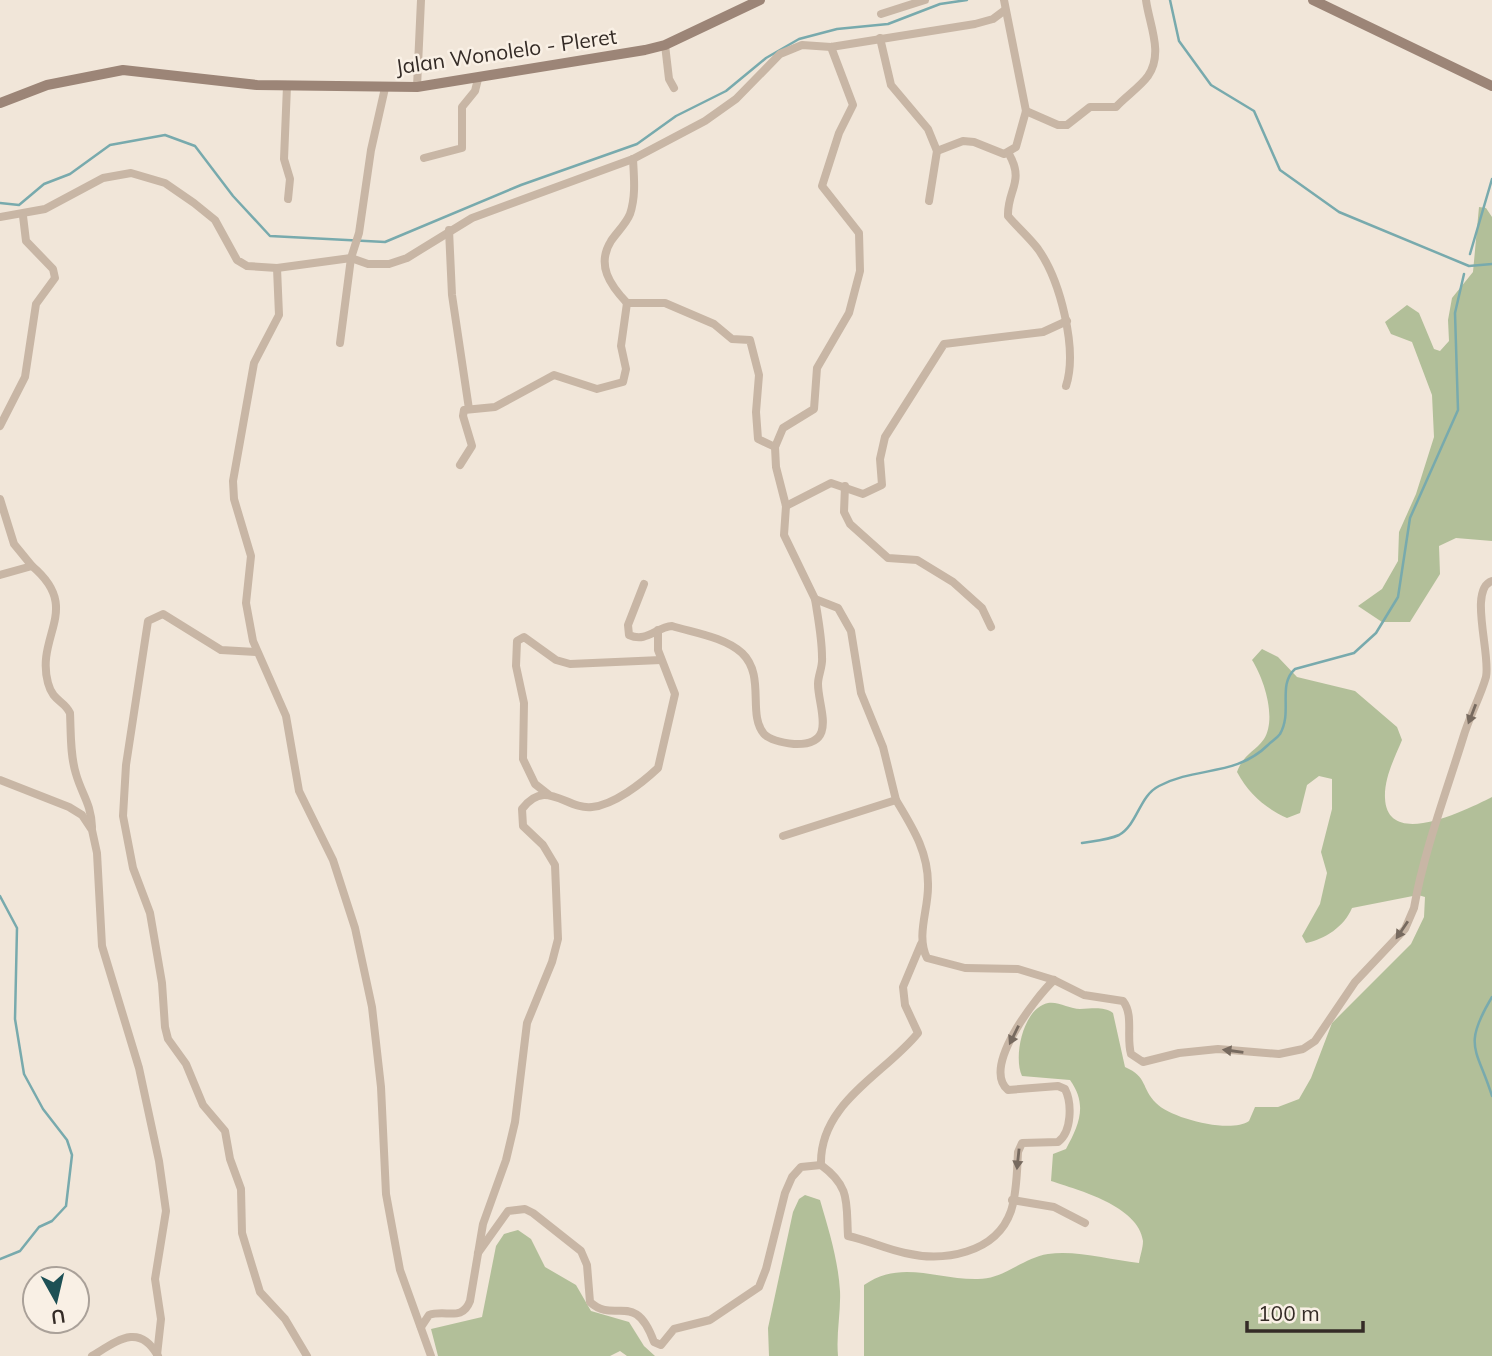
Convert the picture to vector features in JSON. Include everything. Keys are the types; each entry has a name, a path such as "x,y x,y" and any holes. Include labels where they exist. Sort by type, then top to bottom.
{"main road":[{"name":"Jalan Wonolelo - Pleret","path":"0,103 47,85 123,70 287,86 417,87 478,79 665,45 760,0"},
{"path":"1313,0 1492,86"}],"street":[{"path":"417,87 421,0"},
{"path":"881,13 925,0"},
{"path":"1026,111 1058,125 1067,125 1090,107 1116,107 1147,76 1153,66 1153,26 1146,0"},
{"path":"0,217 23,216 45,209 110,176 131,173 149,176 164,183 215,220 237,260 247,267 276,268 351,258 368,264 389,264 407,258 449,230 500,207 633,159 722,111 780,54 802,45 831,47 988,21 1004,5 1016,48 1026,111 1021,134 1009,154"},
{"path":"880,38 891,85 928,130 937,151 929,201"},
{"path":"665,45 669,79 674,88"},
{"path":"644,584 628,633 631,637 642,637 673,626 727,643 749,661 756,681 758,718 764,734 772,739 800,744 818,737 824,721 818,690 822,660 815,599 786,544 783,522 786,506 776,467 775,447 783,428 814,409 817,368 849,313 859,278 859,233 822,186 839,133 853,105 831,47"},
{"path":"424,158 463,148 462,107 475,91 478,79"},
{"path":"287,86 284,159 290,183 288,199"},
{"path":"340,343 351,258 359,233 367,169 385,88"},
{"path":"937,151 963,141 982,143 997,153 1009,154"},
{"path":"1009,154 1016,167 1017,181 1007,216 1038,249 1067,321 1070,360 1066,386"},
{"path":"633,159 635,187 630,213 610,243 605,261 611,285 627,303 665,303 715,324 732,339 750,340 759,375 756,412 758,439 775,447"},
{"path":"0,426 25,377 36,304 55,278 53,269 26,241 23,216"},
{"path":"449,230 452,295 469,409"},
{"path":"276,268 279,315 254,363 233,481 234,499 251,555 246,603 256,652 286,716 299,791 333,860 355,928 372,1007 381,1087 386,1194 400,1270 431,1356"},
{"path":"460,465 472,446 463,416 464,410 495,407 554,375 597,389 623,382 626,369 621,346 627,303"},
{"path":"786,506 831,482 863,494 882,485 880,459 885,437 944,344 1042,332 1067,321"},
{"path":"845,486 844,512 850,524 888,558 917,560 953,582 982,608 991,627"},
{"path":"0,499 13,544 57,601 57,621 46,655 47,681 54,699 70,713 72,760 76,776 89,800 97,853 103,946 139,1068 159,1161 166,1211 155,1279 161,1319 158,1356"},
{"path":"0,575 32,566"},
{"path":"921,944 927,958 934,962 965,968 1018,970 1054,980 1084,995 1123,1001 1129,1015 1127,1039 1131,1054 1143,1062 1179,1053 1218,1049 1248,1053 1293,1053 1315,1041 1355,982 1405,929 1414,908 1463,736 1486,676 1488,650 1480,603 1483,589 1492,581"},
{"path":"815,599 838,608 851,631 861,693 883,747 896,800 919,836 928,883 921,944 904,987 905,1005 918,1033 845,1103 828,1133 821,1154 821,1165"},
{"path":"256,652 225,651 163,614 148,621 126,765 123,816 133,868 150,913 168,1039 186,1064 203,1105 225,1132 230,1159 241,1189 240,1227 260,1292 285,1319 307,1356"},
{"path":"658,630 661,660 675,694 658,768 600,806 587,808 549,795 535,784 523,759 524,704 516,666 517,641 524,637 556,660 570,664 661,660"},
{"path":"0,780 69,807 82,815 92,830"},
{"path":"421,1327 429,1315 465,1312 471,1301 483,1224 506,1160 515,1122 527,1023 552,962 558,939 555,865 543,845 523,826 520,817 528,801 549,795"},
{"path":"783,836 896,800"},
{"path":"478,1252 508,1211 525,1209 533,1213 581,1251 587,1265 590,1302 603,1309 638,1314 646,1321 654,1342 661,1345 674,1329 710,1320 759,1287 792,1177 801,1167 821,1165 842,1183 846,1191 848,1236 905,1253 953,1257 971,1251 999,1231 1011,1212 1019,1147 1026,1141 1058,1142 1068,1128 1068,1097 1065,1089 1058,1086 1008,1090 1001,1076 1004,1057 1014,1033 1032,1001 1054,980"},
{"path":"1012,1200 1054,1207 1085,1223"},
{"path":"92,1356 130,1337 141,1337 150,1343 158,1356"}],"green space":[{"path":"1479,207 1486,208 1492,217 1492,541 1456,538 1439,546 1440,574 1410,622 1382,622 1358,606 1382,589 1398,561 1399,532 1416,494 1434,437 1432,395 1412,342 1391,334 1385,322 1407,305 1419,313 1434,349 1440,351 1449,341 1448,320 1452,298 1473,272"},
{"path":"1262,649 1278,657 1297,677 1355,691 1397,727 1402,740 1388,775 1385,798 1389,814 1399,822 1431,822 1492,797 1492,1356 864,1356 864,1285 878,1277 906,1272 988,1278 1039,1256 1059,1253 1139,1263 1143,1241 1131,1218 1106,1201 1051,1181 1053,1154 1066,1149 1078,1123 1080,1106 1076,1089 1070,1080 1022,1076 1019,1057 1022,1034 1026,1023 1039,1007 1052,1003 1113,1013 1125,1067 1141,1079 1156,1103 1163,1109 1187,1119 1215,1125 1240,1125 1249,1121 1255,1107 1278,1107 1299,1099 1311,1078 1332,1023 1411,944 1424,917 1425,897 1418,895 1352,908 1339,926 1320,939 1306,943 1302,936 1320,904 1327,873 1321,852 1332,809 1332,779 1319,776 1307,785 1300,813 1287,818 1258,800 1237,772 1246,757 1264,739 1268,730 1267,699 1261,677 1252,660"},
{"path":"805,1195 820,1200 835,1256 840,1291 838,1356 769,1356 768,1328 793,1212 799,1199"},
{"path":"518,1230 531,1239 545,1267 576,1285 591,1311 629,1322 644,1346 655,1356 627,1356 620,1351 610,1356 438,1356 431,1329 482,1317 496,1246 504,1234"}],"waterway":[{"path":"0,203 19,205 44,184 70,174 110,145 165,135 195,146 233,196 270,236 385,242 521,185 637,144 676,116 726,91 766,58 799,39 837,29 888,24 940,4 967,0"},
{"path":"1170,0 1179,41 1211,85 1254,111 1280,170 1339,212 1469,266 1492,264"},
{"path":"1470,254 1492,179"},
{"path":"1082,843 1119,835 1130,824 1147,796 1159,786 1187,776 1229,767 1255,755 1276,738 1284,726 1287,683 1295,669 1354,653 1376,633 1398,597 1410,518 1458,410 1455,313 1464,274"},
{"path":"0,896 17,928 15,1019 24,1074 43,1109 67,1140 72,1155 66,1206 52,1221 39,1227 20,1251 0,1259"},
{"path":"1492,997 1477,1027 1475,1038 1477,1057 1492,1096"}]}
